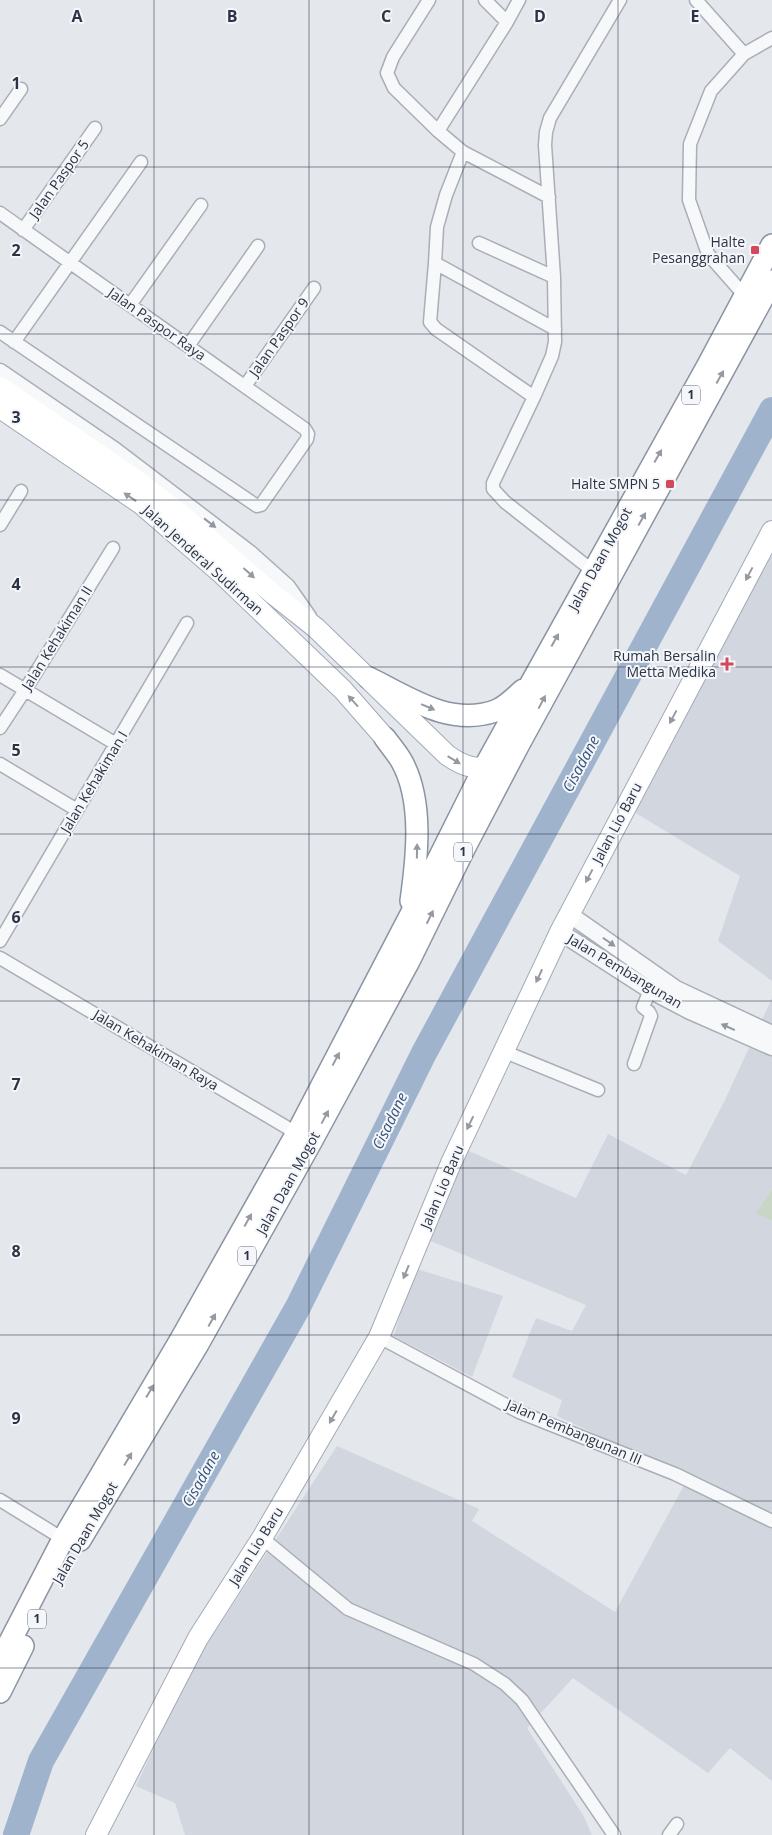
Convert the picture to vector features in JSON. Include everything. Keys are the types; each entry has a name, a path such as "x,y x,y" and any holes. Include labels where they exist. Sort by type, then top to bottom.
{"highway":[{"name":"Jalan Daan Mogot","path":"0,1661 69,1542 181,1339 304,1138 409,960 519,744 605,568 608,544 704,373 772,245"},
{"name":"Jalan Daan Mogot","path":"304,1138 410,916 484,768 532,683 605,568 772,281"},
{"path":"369,678 442,713 463,716 495,711 508,704 532,683"},
{"path":"385,738 402,761 409,778 413,796 417,854 410,916"},
{"name":"Jalan Daan Mogot","path":"0,1692 69,1542"}],"main road":[{"name":"Jalan Jenderal Sudirman","path":"0,387 132,477 184,517 273,594 316,628 369,678 446,756 468,767 484,768"},
{"name":"Jalan Jenderal Sudirman","path":"0,408 141,504 222,574 343,690 385,738"},
{"name":"Jalan Lio Baru","path":"96,1835 198,1638 262,1538 379,1337 451,1163 564,923 772,530"},
{"name":"Jalan Daan Mogot","path":"484,768 505,757 519,744"}],"street":[{"path":"428,0 393,57 387,73 394,88 438,131 463,152 549,197"},
{"path":"485,0 507,22"},
{"path":"438,131 519,0"},
{"path":"605,568 497,495 493,489 496,477 552,356 555,342 554,277 545,146 546,132 550,118 620,0"},
{"path":"696,0 744,54"},
{"path":"744,296 708,254 689,200 690,144 711,91 744,54 772,38"},
{"path":"0,119 21,89"},
{"name":"Jalan Paspor 5","path":"23,230 95,128"},
{"path":"463,152 446,194 437,227 430,322 436,329 534,397"},
{"path":"0,332 14,342 141,162"},
{"path":"130,305 201,205"},
{"name":"Jalan Paspor Raya","path":"0,213 306,429 307,439 261,505 256,506 14,342"},
{"path":"479,243 554,277"},
{"path":"188,346 258,246"},
{"path":"435,263 555,329"},
{"name":"Jalan Paspor 9","path":"245,386 314,288"},
{"name":"Jalan Jenderal Sudirman","path":"0,372 114,450 249,553 271,571 286,587 316,628"},
{"path":"0,525 21,491"},
{"name":"Jalan Kehakiman II","path":"0,728 113,548"},
{"name":"Jalan Kehakiman I","path":"0,941 187,622"},
{"path":"0,675 116,744"},
{"path":"0,764 77,810"},
{"name":"Jalan Pembangunan","path":"564,923 650,990 690,1011 772,1047"},
{"name":"Jalan Pembangunan","path":"564,923 676,989 772,1034"},
{"name":"Jalan Kehakiman Raya","path":"0,958 304,1138"},
{"path":"634,1064 651,1016 650,1012 643,1007 650,990"},
{"path":"504,1052 598,1090"},
{"name":"Jalan Pembangunan III","path":"379,1337 519,1412 675,1474 772,1521"},
{"path":"0,1500 69,1542"},
{"path":"262,1538 348,1609 474,1664 505,1684 522,1700 614,1835"},
{"path":"669,1835 677,1824"}],"shaded area":[{"path":"772,553 772,981 718,941 740,876 629,809"},
{"path":"772,998 772,1189 757,1213 772,1221 772,1781 730,1748 708,1773 573,1678 527,1728 583,1815 592,1835 185,1835 175,1803 136,1786 192,1667 337,1446 479,1509 472,1521 615,1612 688,1478 557,1416 562,1400 512,1377 536,1318 572,1331 586,1305 428,1240 462,1148 576,1198 608,1134 686,1175 724,1102"},
{"path":"414,1268 503,1296 472,1377 394,1336"}],"green space":[{"path":"772,1189 772,1221 756,1213"}],"waterway":[{"name":"Cisadane","path":"16,1835 41,1761 298,1307 424,1053 772,410"}],"place":[{"name":"Halte Pesanggrahan","path":"755,250"},
{"name":"Halte SMPN 5","path":"670,484"},
{"name":"Rumah Bersalin Metta Medika","path":"727,664"}]}
